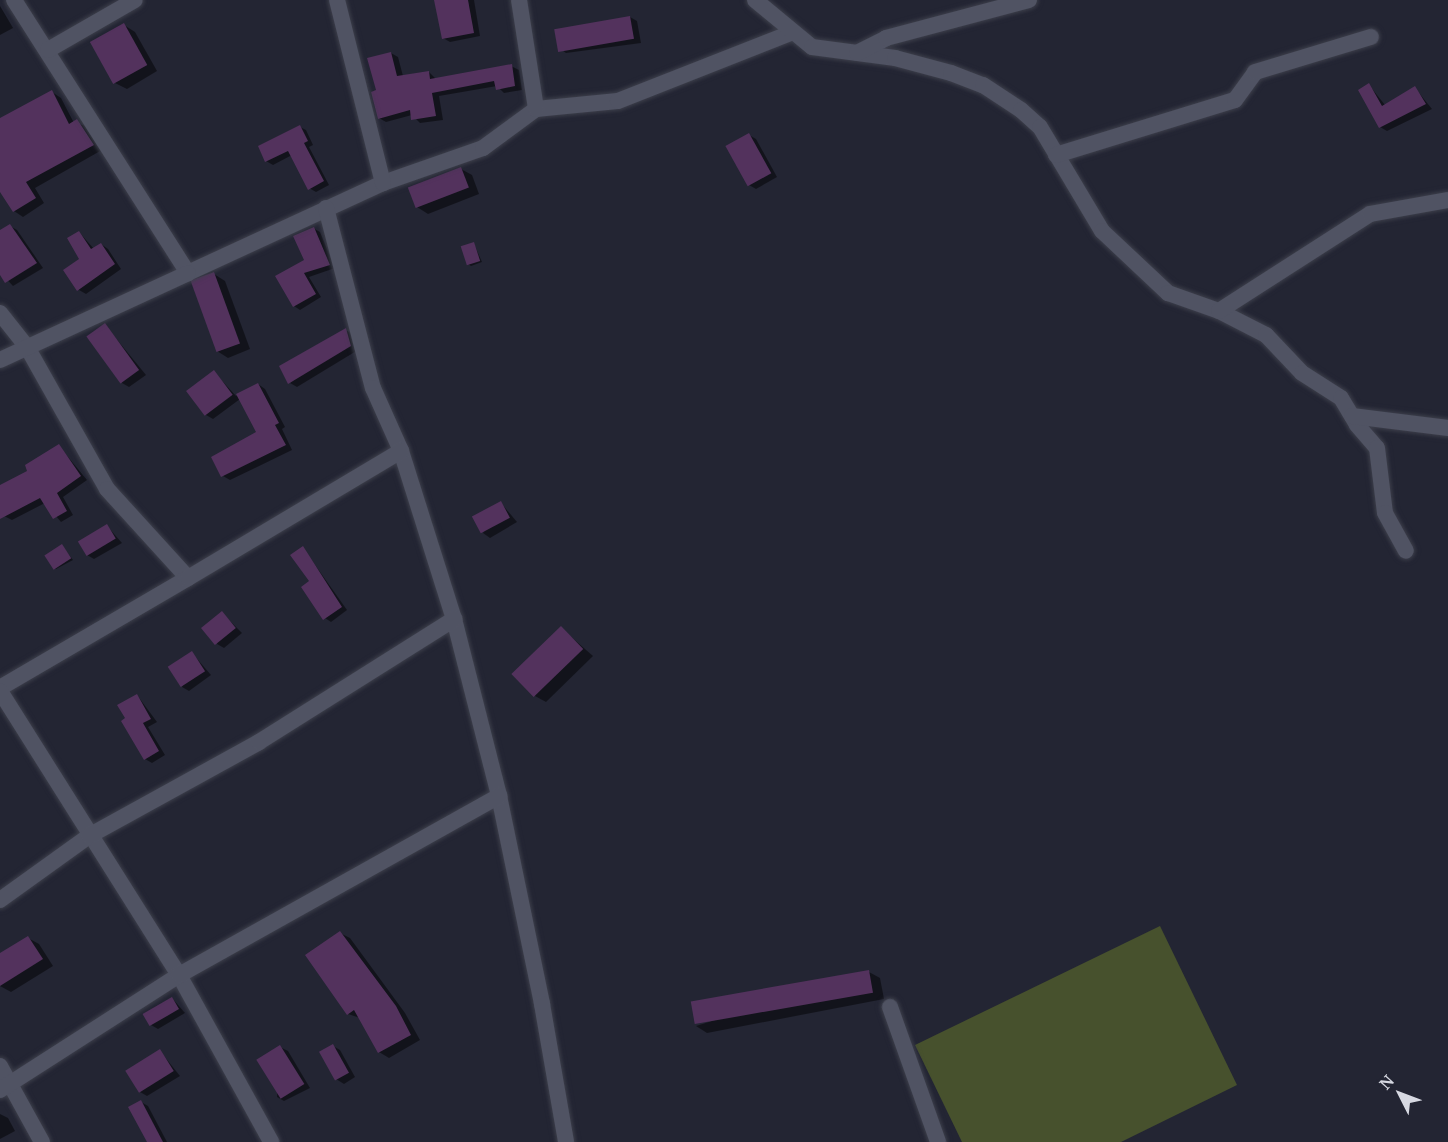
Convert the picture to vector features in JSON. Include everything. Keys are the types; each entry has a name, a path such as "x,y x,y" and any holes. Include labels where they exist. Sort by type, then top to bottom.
{"street":[{"path":"14,0 188,273"},
{"path":"48,50 135,0"},
{"path":"337,0 382,183"},
{"path":"519,0 536,109"},
{"path":"755,0 812,47 895,58 983,85 1040,127 1102,231 1168,293 1220,311 1266,334 1302,373 1341,398 1377,448 1385,513 1406,551"},
{"path":"857,53 886,38 1029,0"},
{"path":"0,360 382,183 483,148 536,109 618,101 793,32"},
{"path":"1056,154 1235,100 1255,72 1371,37"},
{"path":"1220,311 1370,214 1448,200"},
{"path":"326,208 373,388 401,451 454,620 499,796 542,1004 566,1142"},
{"path":"0,313 27,347 107,489 188,578"},
{"path":"1352,416 1448,428"},
{"path":"271,1142 179,975 89,836 0,690 401,451"},
{"path":"0,900 89,836 259,742 454,620"},
{"path":"5,1088 179,975 499,796"},
{"path":"890,1007 938,1142"},
{"path":"0,1066 5,1088 42,1142"}],"green space":[{"path":"1160,926 1237,1085 1121,1142 962,1142 915,1045"}],"building":[{"path":"434,0 468,0 474,33 442,39"},
{"path":"630,16 634,39 558,52 554,29"},
{"path":"124,23 147,65 113,84 90,42"},
{"path":"391,52 397,76 429,71 430,79 512,64 515,86 496,90 494,81 432,93 436,116 411,120 410,110 378,119 371,92 376,90 367,58"},
{"path":"1369,83 1382,106 1415,86 1426,104 1379,128 1358,90"},
{"path":"52,90 69,124 77,119 94,145 26,182 36,198 13,212 0,192 0,118"},
{"path":"300,125 308,141 304,143 324,181 308,190 288,151 265,162 258,146"},
{"path":"749,133 771,173 748,186 725,146"},
{"path":"461,167 469,188 416,208 408,187"},
{"path":"10,224 37,263 5,283 0,275 0,230"},
{"path":"314,227 330,265 304,273 316,294 293,307 275,276 304,260 293,236"},
{"path":"79,231 91,249 101,243 115,264 77,291 63,270 79,259 67,238"},
{"path":"474,242 480,261 467,265 461,246"},
{"path":"214,272 240,343 217,352 191,281"},
{"path":"105,323 139,370 120,383 86,337"},
{"path":"346,328 351,346 288,384 279,366"},
{"path":"214,370 233,395 205,416 186,391"},
{"path":"258,383 279,423 275,425 286,445 221,477 211,457 256,432 236,394"},
{"path":"59,444 81,476 57,493 67,511 53,519 40,498 0,519 0,485 27,471 25,465"},
{"path":"501,501 510,518 481,533 472,516"},
{"path":"107,524 116,539 87,556 78,542"},
{"path":"62,544 71,558 54,570 44,555"},
{"path":"303,546 342,607 323,620 301,587 309,581 290,555"},
{"path":"222,611 236,628 215,645 201,628"},
{"path":"561,626 583,649 534,697 511,674"},
{"path":"192,651 205,671 181,687 168,667"},
{"path":"137,694 151,719 143,723 159,751 144,760 121,721 125,718 117,705"},
{"path":"340,931 396,1006 411,1035 378,1053 354,1010 347,1015 305,955"},
{"path":"28,936 43,959 0,986 0,953"},
{"path":"869,970 873,993 695,1024 691,1001"},
{"path":"172,997 179,1009 150,1026 143,1014"},
{"path":"333,1044 349,1073 335,1081 319,1052"},
{"path":"280,1045 304,1084 281,1099 256,1060"},
{"path":"160,1049 174,1071 139,1093 125,1071"},
{"path":"141,1100 163,1142 147,1142 128,1107"}]}
